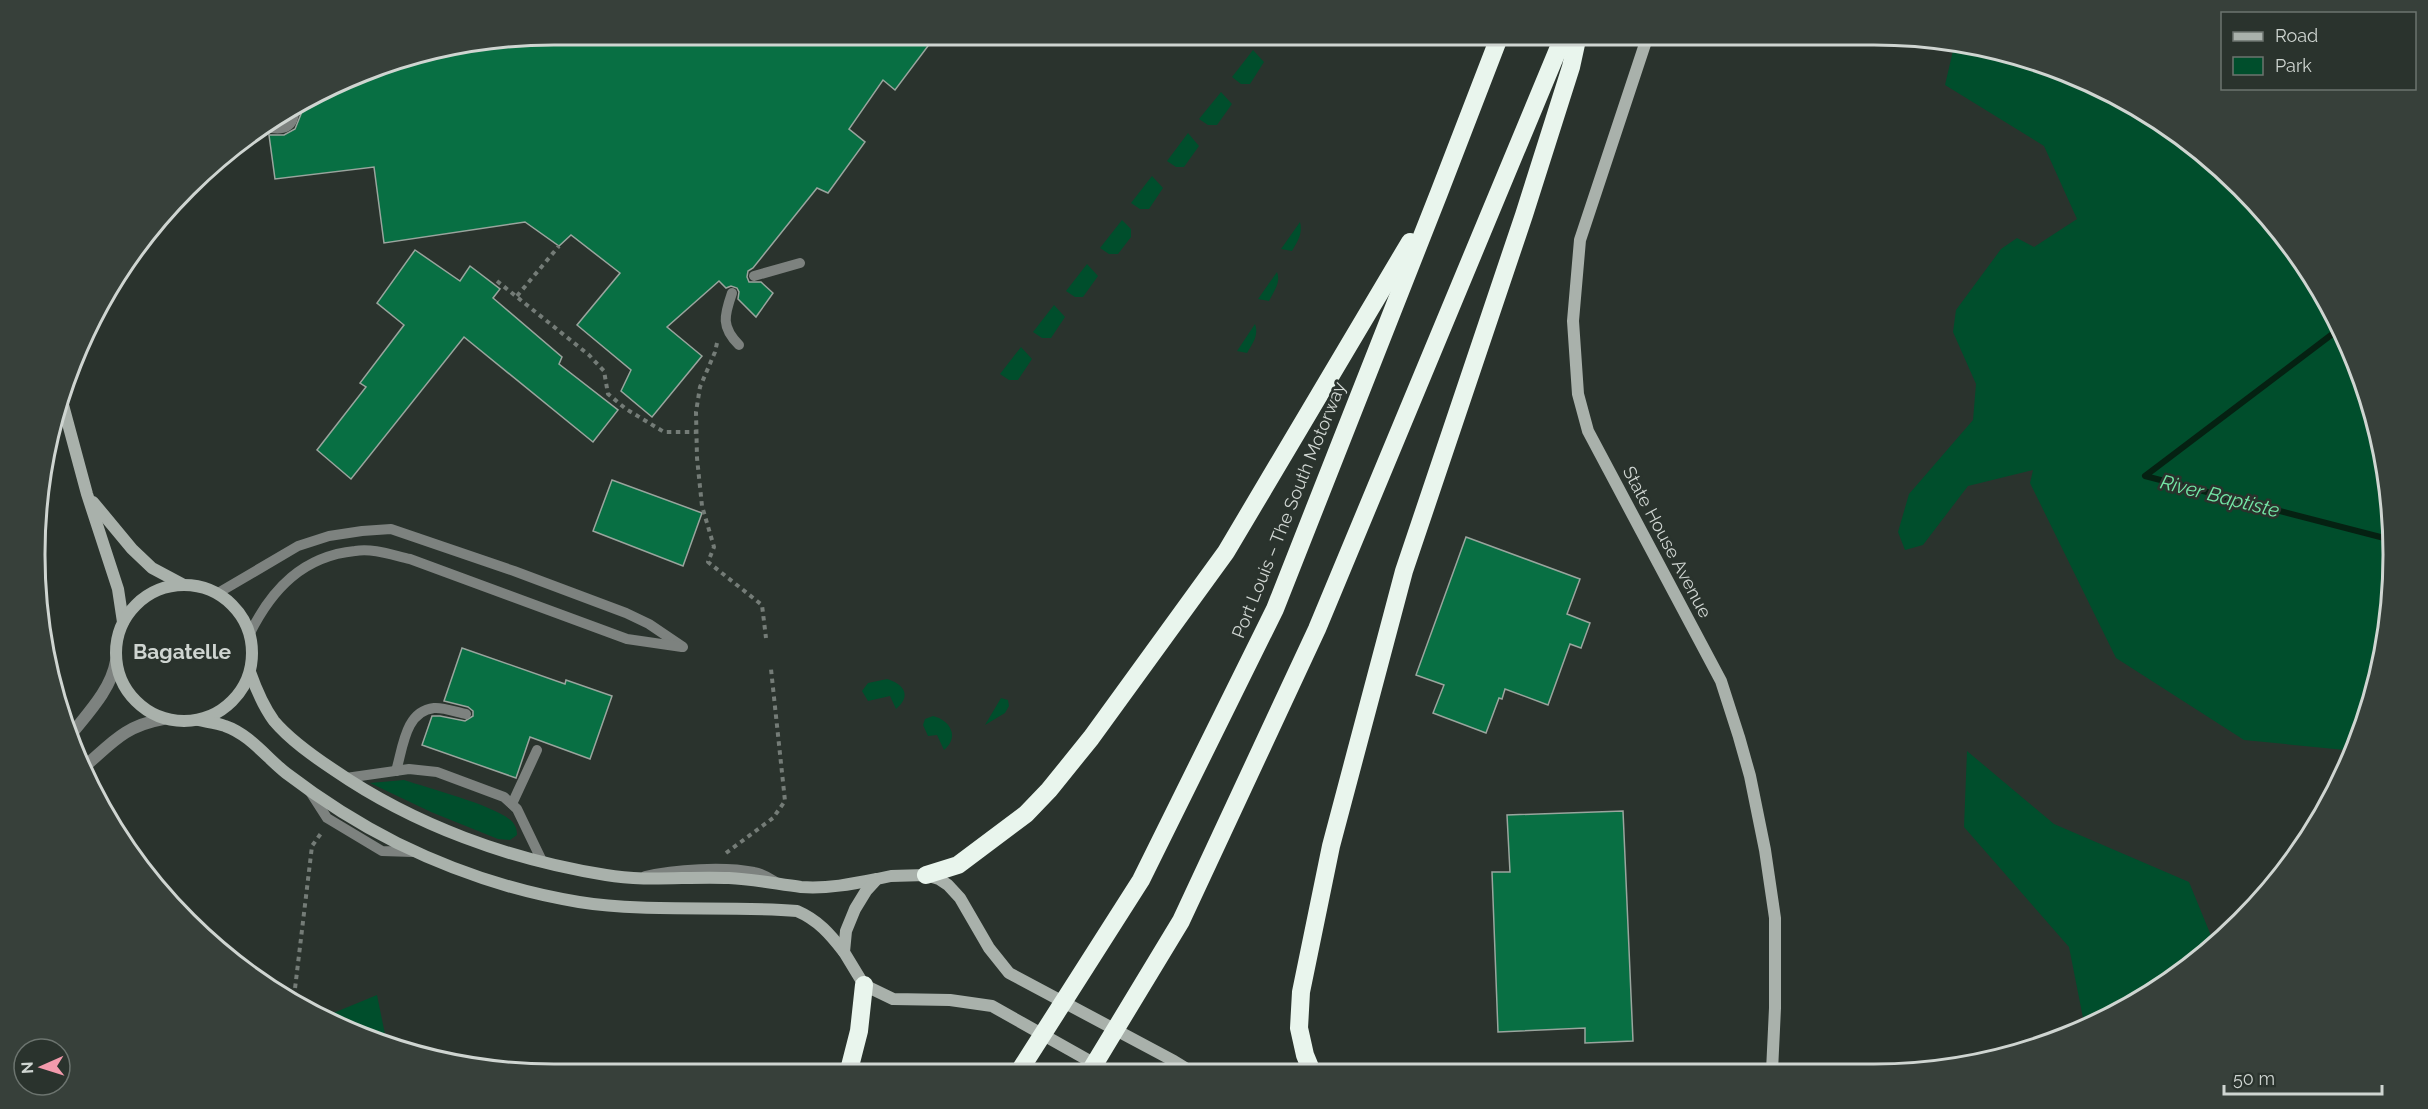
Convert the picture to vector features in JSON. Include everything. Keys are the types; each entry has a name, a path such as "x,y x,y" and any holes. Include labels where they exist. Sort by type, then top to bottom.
{"highway":[{"name":"Port Louis – The South Motorway","path":"1024,1064 1141,880 1275,609 1496,45"},
{"path":"1094,1064 1181,921 1317,628 1559,45"},
{"path":"1309,1064 1299,1028 1301,992 1331,846 1404,571 1524,215 1571,67 1576,45"},
{"path":"926,875 958,864 1026,813 1049,790 1091,738 1226,552 1439,193"},
{"path":"851,1064 859,1031 864,985"}],"main road":[{"name":"State House Avenue","path":"1644,45 1580,240 1573,321 1578,394 1588,431 1721,681 1739,737 1750,776 1765,850 1775,918 1772,1064"},
{"path":"65,413 87,494 118,589 123,622"},
{"path":"87,494 132,549 152,568 182,584"},
{"path":"182,584 200,586 218,592 232,603 243,617 250,633 253,653 250,672 242,689 230,704 214,715 180,722 163,719 146,710 131,697 121,680 116,661 116,641 123,622 134,606 148,594 164,587 182,584"},
{"path":"250,672 259,698 275,722 311,754 367,793 418,820 488,845 542,861 608,876 729,878 801,887 836,887 877,879 926,875 948,885 960,898 989,948 1010,973 1179,1064"},
{"path":"198,720 226,726 251,742 286,773 343,812 417,852 488,879 579,902 630,906 797,911 811,917 827,930 844,952 864,985 892,999 950,1000 992,1006 1095,1064"},
{"path":"844,952 846,931 855,909 877,879"}],"street":[{"path":"76,728 100,697 114,672 116,661"},
{"path":"90,762 122,733 142,723 163,719"}],"lane":[{"path":"273,129 278,131 286,127 292,122 293,117"},
{"path":"754,276 800,263"},
{"path":"732,293 724,316 730,336 739,345"},
{"path":"218,592 298,546 329,536 391,529 514,571 626,613 649,624 683,647 627,639 410,559 381,552 355,550 304,566 272,597 260,613 250,633"},
{"path":"396,771 410,723 418,712 435,707 466,714"},
{"path":"512,804 537,750"},
{"path":"346,778 409,769 437,772 462,779 504,797 517,809 542,861"}],"path":[{"path":"517,296 559,246"},
{"path":"497,281 589,355 604,371 608,394 626,409 664,432 695,432"},
{"path":"724,316 716,329 715,352 700,387 695,432 702,506 714,547 708,562 762,604 766,638"},
{"path":"729,852 773,818 785,801 771,669"},
{"path":"295,993 312,846"}],"green space":[{"path":"1253,50 1264,62 1250,84 1241,84 1232,77"},
{"path":"1953,51 2005,62 2037,72 2128,113 2184,150 2234,194 2278,244 2315,300 2344,360 2366,423 2379,488 2382,521 2382,588 2379,621 2366,686 2344,750 2244,740 2116,658 2030,483 2033,470 1968,486 1923,545 1905,550 1898,532 1909,494 1973,420 1976,384 1953,332 1956,310 2001,249 2017,238 2034,247 2077,219 2044,146 1945,85"},
{"path":"1221,92 1232,104 1217,125 1208,125 1199,119"},
{"path":"1188,133 1199,146 1184,167 1176,167 1167,161"},
{"path":"1152,176 1163,188 1149,209 1140,209 1131,203"},
{"path":"1122,220 1131,229 1131,237 1118,254 1109,254 1100,248"},
{"path":"1300,222 1300,233 1292,251 1281,249"},
{"path":"1087,264 1098,276 1083,297 1075,297 1066,291"},
{"path":"1277,272 1278,283 1269,301 1258,299"},
{"path":"1054,305 1065,317 1051,338 1042,338 1033,332"},
{"path":"1255,324 1256,335 1247,353 1237,351"},
{"path":"1021,347 1032,359 1018,380 1009,380 1000,374"},
{"path":"887,679 898,684 904,691 904,700 896,709 890,696 868,701 862,691 868,683"},
{"path":"1001,698 1008,700 1009,706 1005,713 985,725"},
{"path":"933,716 944,721 951,730 951,740 944,750 937,735 928,736 923,725 925,719"},
{"path":"1967,751 2054,824 2189,882 2211,936 2157,978 2128,996 2083,1018 2069,947 1964,827"},
{"path":"404,780 489,808 513,822 517,835 510,840 498,839 431,812 370,783"},
{"path":"377,995 385,1035 360,1025 333,1013"}],"building":[{"path":"554,45 929,45 895,90 883,80 849,129 865,142 828,193 817,188 753,268 748,271 749,282 761,282 773,293 756,317 738,299 737,288 731,286 726,288 719,281 667,327 702,356 652,417 621,391 631,370 577,325 620,273 571,235 559,246 525,222 384,243 374,167 275,179 269,135 284,135 295,129 301,114 329,98 391,72 423,62 488,49"},
{"path":"415,250 460,281 470,266 500,289 493,298 562,357 559,364 618,410 593,442 464,337 351,479 317,450 366,387 360,383 404,325 377,303"},
{"path":"612,480 702,513 683,566 593,531"},
{"path":"1466,537 1580,579 1567,614 1590,623 1581,648 1570,644 1548,705 1505,689 1502,699 1499,698 1486,733 1433,713 1444,685 1416,675"},
{"path":"462,648 565,684 566,680 612,696 590,759 530,737 516,778 422,745 432,716 465,721 473,716 473,711 468,707 444,701"},
{"path":"1623,811 1633,1041 1585,1043 1585,1028 1498,1032 1492,872 1510,872 1507,815"}],"waterway":[{"name":"River Baptiste","path":"2332,334 2145,476 2383,538"}],"district":[{"name":"Bagatelle","path":"182,652"}]}
